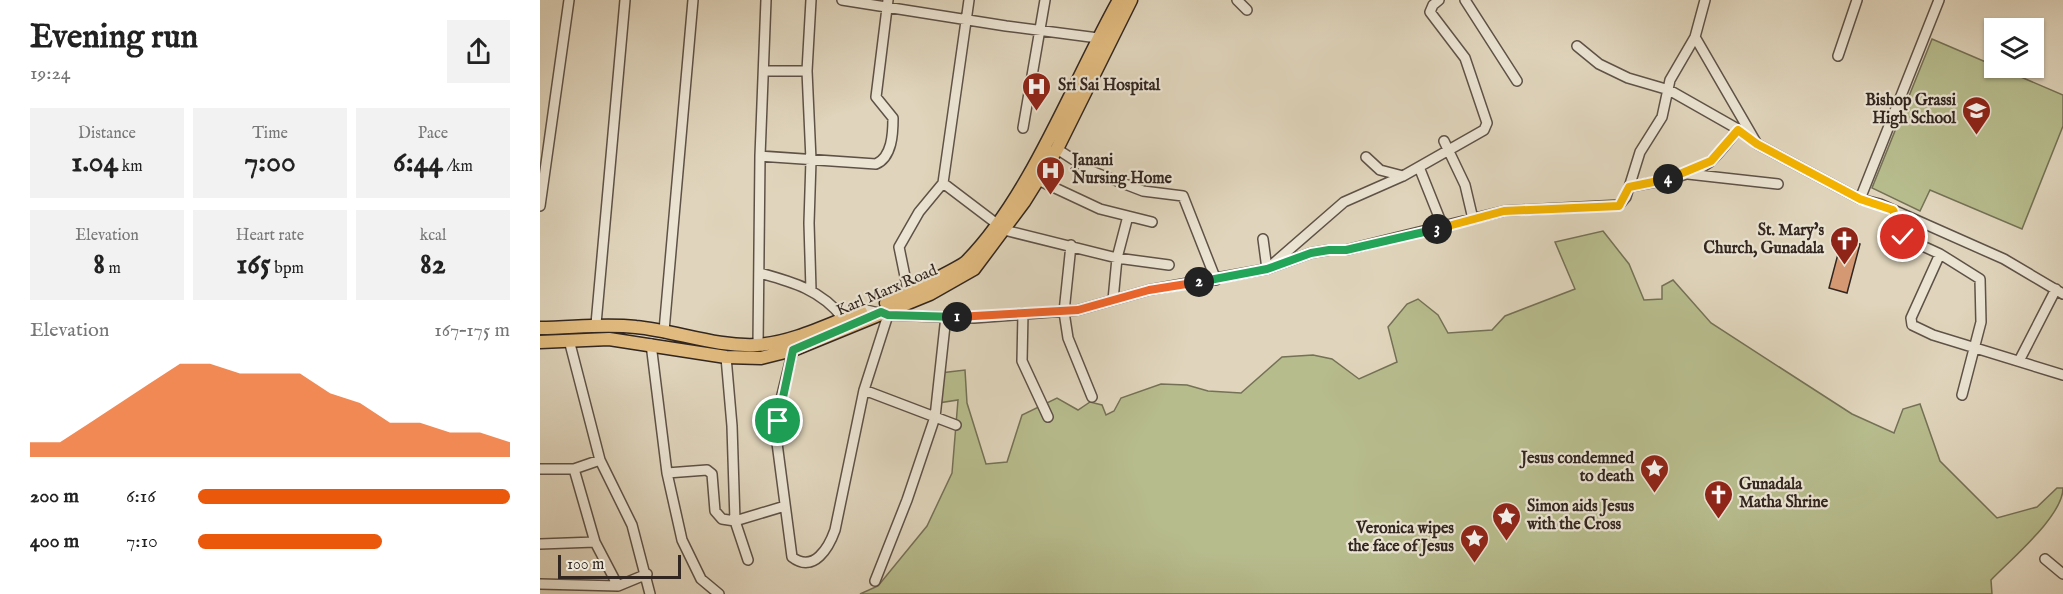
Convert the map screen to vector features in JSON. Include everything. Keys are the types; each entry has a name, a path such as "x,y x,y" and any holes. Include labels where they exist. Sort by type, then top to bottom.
{"main road":[{"name":"Karl Marx Road","path":"540,342 609,339 726,357 761,358 793,350 878,313 930,294 974,269 1000,227 1119,0"},
{"name":"Karl Marx Road","path":"540,328 596,324 664,331 721,344 758,345 779,341 843,318 878,313 891,301 908,291 966,263 1000,227 1038,180 1057,149 1131,0"}],"street":[{"path":"540,206 569,0"},
{"path":"596,324 625,0"},
{"path":"664,331 693,0"},
{"path":"758,345 760,156 766,0"},
{"path":"811,0 807,71 811,160 809,223 811,290"},
{"path":"842,0 887,4 966,20 1098,38"},
{"path":"908,291 899,247 919,212 943,183 969,0"},
{"path":"1023,128 1045,0"},
{"path":"1237,0 1247,10"},
{"path":"1267,269 1344,202 1403,176 1449,152 1484,130 1486,123 1465,58 1430,12 1432,5 1439,0"},
{"path":"1465,0 1517,81"},
{"path":"793,350 781,399 777,443 792,557 805,562 819,558 829,548 842,506 846,468 864,390 878,313 974,318 1064,312 1149,290 1216,280 1267,269 1311,253 1346,250 1504,211 1619,206 1629,187 1640,152 1662,117 1670,80 1695,38 1706,0"},
{"path":"1838,56 1857,0"},
{"path":"1860,199 1939,0"},
{"path":"760,156 876,164 888,155 893,118 876,97 887,4"},
{"path":"1695,38 1757,144 1860,199 1893,210 2004,259 2060,291 2019,362"},
{"path":"1577,46 1599,64 1628,78 1669,90 1752,138"},
{"path":"764,71 807,71"},
{"path":"1629,187 1685,173 1711,161 1738,130"},
{"path":"1444,141 1465,185 1473,219"},
{"path":"1057,149 1091,171 1143,191 1183,196 1216,280"},
{"path":"1366,157 1380,170 1403,176"},
{"path":"1419,167 1443,227"},
{"path":"1685,173 1778,184"},
{"path":"1038,180 1100,209 1152,222"},
{"path":"943,183 1000,227 1117,258 1168,265"},
{"path":"1893,210 1903,237 1940,254 1980,279 1981,322 1962,395"},
{"path":"1113,300 1117,258 1128,216"},
{"path":"1263,239 1267,269"},
{"path":"1071,245 1064,312 1068,338 1092,397"},
{"path":"1940,254 1911,318 1912,325 1974,348 2063,375"},
{"path":"760,273 811,290 830,301 843,318"},
{"path":"1023,313 1022,361 1048,417"},
{"path":"875,581 908,500 935,417 946,316"},
{"path":"569,340 600,460 632,525 647,574 650,594"},
{"path":"651,344 667,473 682,540 701,579 719,594"},
{"path":"726,357 732,426 735,521 748,560"},
{"path":"864,390 956,425"},
{"path":"540,469 574,469 600,460"},
{"path":"574,469 595,542 618,586"},
{"path":"667,473 707,470 712,474 717,516 735,521 785,506"},
{"path":"540,544 595,542"},
{"path":"2045,559 2063,574"},
{"path":"540,584 618,586 647,574"}],"green space":[{"name":"Bishop Grassi High School","path":"1932,39 1984,61 1984,78 2023,78 2063,95 2063,126 2022,229 1930,190 1920,211 1872,188"},
{"path":"1603,231 1629,264 1644,300 1662,299 1662,286 1673,280 1711,323 1852,414 1894,433 1903,409 1920,404 1940,461 1997,518 2037,507 2057,488 2063,488 2055,511 2045,524 1991,580 1992,594 860,594 878,586 927,526 952,473 958,400 938,403 940,373 965,370 967,403 986,464 1007,462 1022,415 1057,398 1078,410 1090,402 1102,405 1106,415 1114,411 1121,398 1161,384 1187,385 1208,391 1241,393 1282,357 1313,355 1332,359 1359,379 1397,362 1388,327 1407,304 1418,299 1438,315 1448,333 1492,330 1505,316 1575,289 1555,242"}],"building":[{"name":"St. Mary's Church, Gunadala","path":"1842,239 1860,244 1847,293 1829,288"}],"place":[{"name":"Sri Sai Hospital","path":"1037,112"},
{"name":"Bishop Grassi High School","path":"1977,136"},
{"name":"Janani Nursing Home","path":"1051,196"},
{"name":"St. Mary's Church, Gunadala","path":"1845,266"},
{"name":"Jesus condemned to death","path":"1655,494"},
{"name":"Gunadala Matha Shrine","path":"1718,520"},
{"name":"Simon aids Jesus with the Cross","path":"1506,542"},
{"name":"Veronica wipes the face of Jesus","path":"1475,564"}],"route":[{"path":"778,421 793,350 881,312 888,315 974,318 1001,314 1078,310 1149,290 1216,280 1267,269 1311,253 1346,250 1504,211 1619,206 1626,197 1629,187 1657,182 1711,161 1738,130 1752,138 1757,144 1860,199 1893,210 1903,237"}]}
